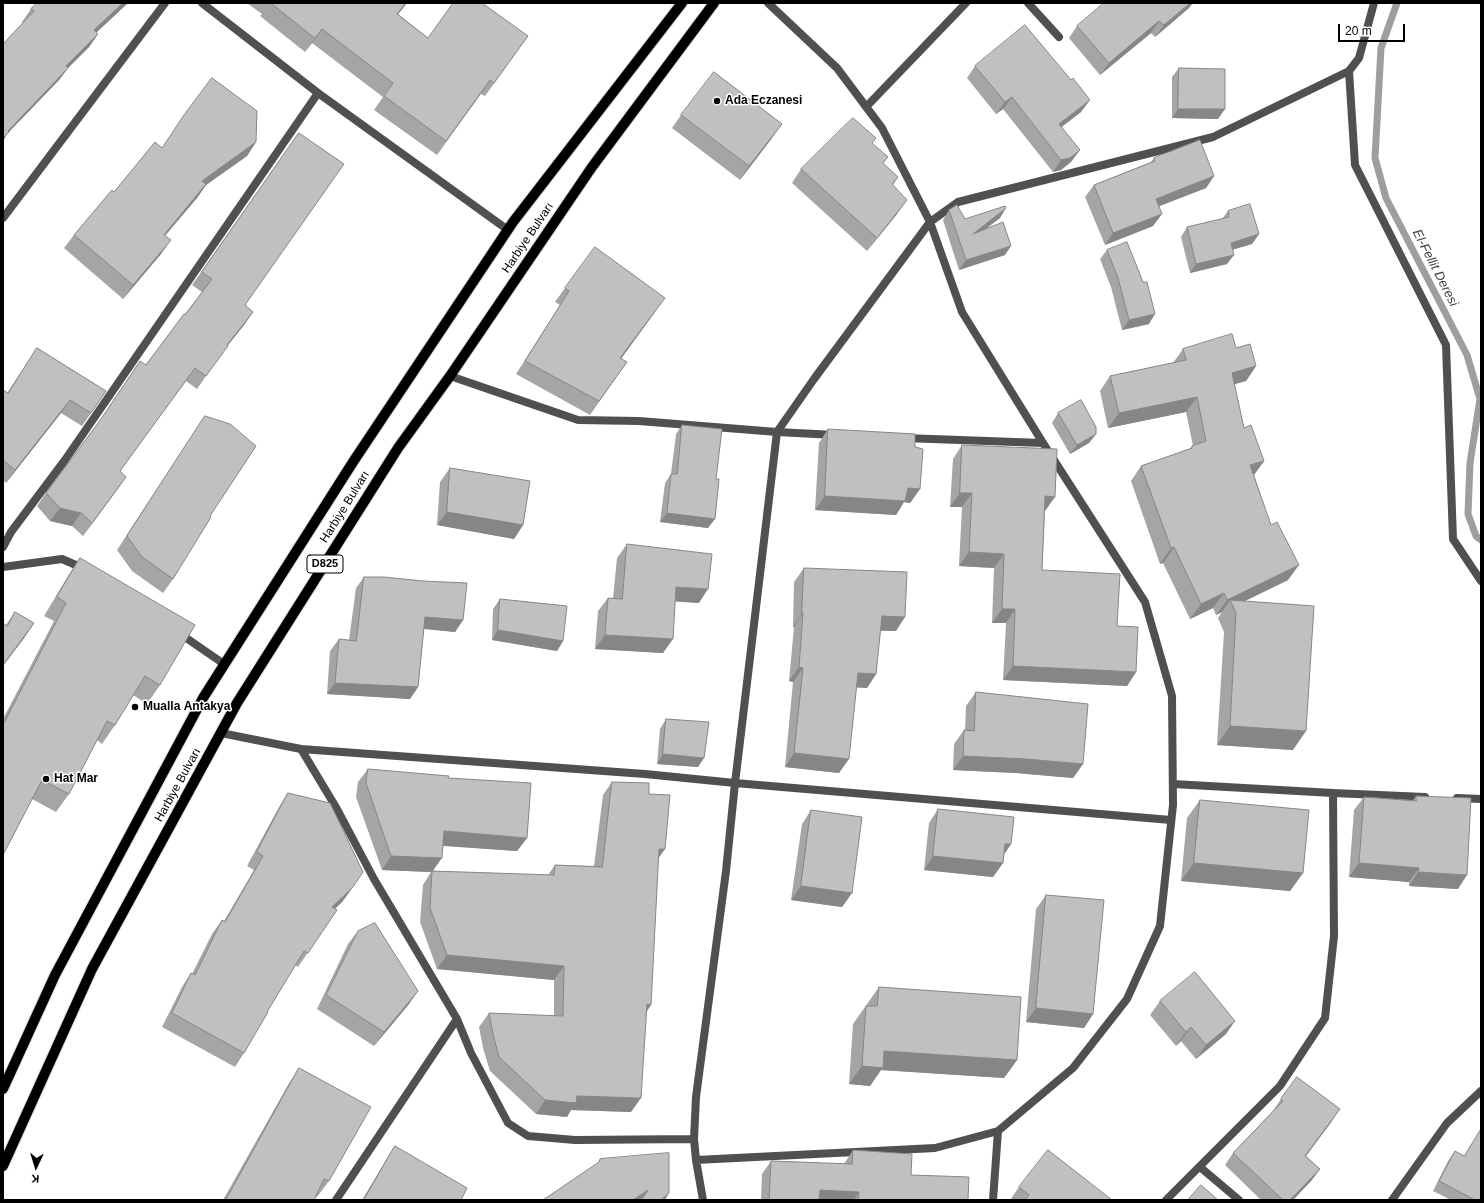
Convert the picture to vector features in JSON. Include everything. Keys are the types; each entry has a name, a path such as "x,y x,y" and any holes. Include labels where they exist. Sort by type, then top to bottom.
{"main road":[{"name":"Harbiye Bulvarı","path":"3,1089 55,975 203,698 224,664 353,462 508,230 682,3"},
{"name":"Harbiye Bulvarı","path":"3,1166 92,969 237,703 398,448 450,376 592,167 714,3"}],"street":[{"path":"3,218 165,3"},
{"path":"202,3 318,92 508,230"},
{"path":"696,1160 935,1148 998,1131 1073,1068 1127,999 1160,926 1173,805 1172,696 1145,602 1043,443 962,312 930,222 882,128 837,68 768,3"},
{"path":"866,107 966,3"},
{"path":"1028,3 1059,37"},
{"path":"703,1200 694,1139 696,1097 726,870 777,432 814,379 930,222 958,202 1213,137 1349,71 1360,58 1374,3"},
{"path":"1349,71 1355,165 1446,345 1453,539 1481,580"},
{"path":"3,546 10,532 65,460 318,92"},
{"path":"450,376 578,420 639,421 777,432 847,435"},
{"path":"894,437 1043,443"},
{"path":"3,567 62,559 86,569 93,574"},
{"path":"170,627 224,664"},
{"path":"221,733 301,749 646,774 1171,820"},
{"path":"301,749 337,809 374,879 458,1019 471,1053 508,1123 528,1136 575,1140 694,1139"},
{"path":"1172,784 1434,797"},
{"path":"1166,1200 1280,1086 1325,1018 1334,936 1333,793"},
{"path":"1450,798 1481,799"},
{"path":"336,1200 458,1019"},
{"path":"1392,1200 1448,1123 1481,1091"},
{"path":"993,1200 998,1131"},
{"path":"1200,1167 1239,1200"}],"building":[{"path":"37,3 123,3 94,30 98,34 66,66 68,68 3,138 3,44 34,11 31,9"},
{"path":"271,3 406,3 397,14 428,38 453,3 482,3 528,36 494,83 490,80 446,141 384,96 393,83 322,29 315,38"},
{"path":"1104,3 1190,3 1164,25 1159,21 1109,63 1077,26"},
{"path":"1025,25 1071,80 1073,78 1090,100 1059,124 1080,150 1070,158 1061,160 1012,97 1005,102 975,66"},
{"path":"1179,68 1225,69 1225,109 1178,109"},
{"path":"714,72 782,124 749,166 681,115"},
{"path":"212,78 257,111 256,142 202,181 206,184 164,235 171,240 133,285 74,235 112,190 114,192 155,142 162,148 184,115"},
{"path":"853,118 876,138 872,143 888,157 883,163 898,177 892,184 907,200 877,238 801,169"},
{"path":"299,133 344,164 245,305 253,312 227,345 228,346 206,376 195,368 120,471 126,477 92,523 81,513 60,508 46,493 101,419 140,361 146,365 212,279 202,272"},
{"path":"1200,140 1214,176 1156,199 1162,214 1113,233 1094,185 1155,161 1154,158"},
{"path":"1250,204 1259,234 1231,243 1234,255 1196,264 1187,227 1229,217 1228,211"},
{"path":"957,205 965,219 1005,206 1006,208 973,234 1003,222 1011,246 966,260 949,210"},
{"path":"1127,242 1143,282 1147,282 1155,314 1129,320 1118,278 1107,250"},
{"path":"595,247 665,298 620,358 627,362 599,401 525,361 569,291 565,288"},
{"path":"1232,334 1236,348 1250,344 1256,366 1232,373 1244,428 1251,425 1264,461 1250,465 1271,525 1277,522 1299,565 1227,600 1224,593 1201,604 1174,547 1171,548 1141,466 1192,448 1192,446 1206,441 1197,397 1119,413 1110,376 1186,360 1183,349"},
{"path":"37,348 106,391 91,413 70,400 15,470 3,460 3,390 8,393"},
{"path":"1081,400 1096,427 1096,434 1077,445 1058,413"},
{"path":"205,416 230,424 256,446 210,516 211,517 173,579 142,557 127,536"},
{"path":"682,425 722,429 716,479 719,479 715,519 667,513 671,474 677,474"},
{"path":"828,429 915,434 915,447 923,449 920,489 908,488 905,501 825,496"},
{"path":"962,445 1057,449 1055,497 1045,496 1042,570 1120,574 1117,626 1138,627 1136,672 1013,666 1015,609 1002,609 1004,554 969,552 972,493 960,493"},
{"path":"450,468 530,481 523,525 447,512"},
{"path":"627,544 712,554 708,589 676,587 673,639 605,635 608,598 622,599"},
{"path":"80,558 195,625 160,685 145,676 115,725 107,721 69,794 42,780 3,855 3,725 66,603 57,597"},
{"path":"804,568 907,572 905,617 882,616 876,674 858,673 849,759 794,753 803,668 799,667 803,613"},
{"path":"364,577 467,583 463,620 425,617 418,687 335,683 339,639 356,641"},
{"path":"500,599 567,606 563,641 498,630"},
{"path":"1230,600 1314,606 1306,731 1230,726 1236,613"},
{"path":"15,612 34,623 3,665 3,623 7,626"},
{"path":"976,692 1088,704 1083,764 963,756 964,730 974,731"},
{"path":"666,719 709,722 704,758 663,754"},
{"path":"368,769 449,776 448,778 531,783 527,838 444,831 442,858 391,856 366,783"},
{"path":"612,782 649,783 649,794 670,795 665,849 659,849 651,1005 647,1004 641,1098 577,1096 576,1103 545,1100 499,1057 489,1013 563,1016 564,966 447,955 430,908 432,871 554,875 555,865 602,867"},
{"path":"288,793 330,803 363,872 353,887 332,907 337,910 308,953 304,951 244,1053 172,1013 191,973 195,975 222,920 225,922 263,856 257,852"},
{"path":"1416,796 1471,798 1467,875 1418,872 1419,868 1359,863 1364,797 1416,801"},
{"path":"1200,800 1309,810 1303,873 1194,863"},
{"path":"938,809 1014,817 1011,844 1005,844 1003,863 933,856"},
{"path":"811,810 862,817 852,893 801,886"},
{"path":"1046,895 1104,900 1093,1014 1036,1008"},
{"path":"375,923 418,991 384,1032 326,995 358,931"},
{"path":"1195,972 1235,1021 1206,1045 1191,1027 1186,1032 1160,1001"},
{"path":"879,987 1021,997 1017,1060 884,1051 883,1068 862,1066 866,1006 877,1006"},
{"path":"299,1068 371,1107 329,1181 324,1179 314,1200 226,1200"},
{"path":"1297,1077 1340,1109 1305,1156 1320,1169 1290,1200 1283,1200 1233,1153 1283,1101 1281,1099"},
{"path":"1481,1129 1481,1200 1475,1200 1439,1181 1455,1151 1464,1156"},
{"path":"395,1146 467,1188 461,1200 364,1200"},
{"path":"853,1150 912,1154 911,1175 969,1177 968,1200 858,1200 859,1192 820,1190 819,1200 769,1200 771,1161 852,1164"},
{"path":"1048,1150 1112,1200 1025,1200 1029,1195 1019,1187"},
{"path":"669,1153 669,1193 661,1200 642,1200 648,1190 633,1200 543,1200 599,1162 600,1159"},
{"path":"1201,1185 1218,1200 1188,1200"}],"waterway":[{"name":"El-Fellit Deresi","path":"1397,3 1381,48 1375,158 1386,198 1467,355 1480,399 1470,463 1468,514 1476,536 1481,540"}],"place":[{"name":"Ada Eczanesi","path":"717,101"},
{"name":"Mualla Antakya","path":"135,707"},
{"name":"Hat Mar","path":"46,779"}]}
